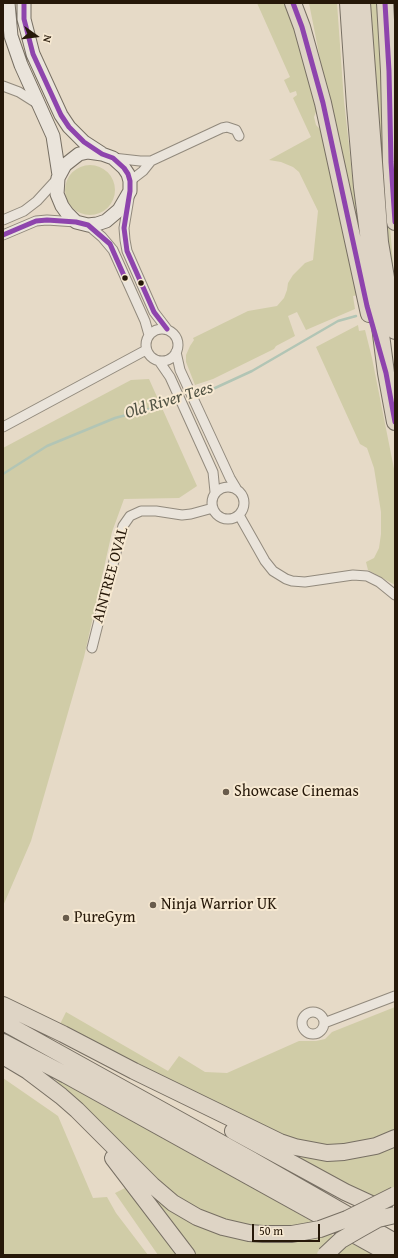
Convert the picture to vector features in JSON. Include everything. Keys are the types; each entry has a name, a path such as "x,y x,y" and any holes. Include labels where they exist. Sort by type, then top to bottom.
{"highway":[{"path":"293,3 302,27 331,136 367,306 386,373"},
{"path":"304,3 310,32 314,69"},
{"path":"348,3 354,106 362,186 386,373 395,422"},
{"path":"362,3 380,242 395,331"},
{"path":"385,3 389,71 391,162 395,222"},
{"path":"3,1005 134,1071 274,1139 295,1147 322,1152 344,1152 376,1146 395,1138"},
{"path":"3,1022 250,1159 395,1242"},
{"path":"3,1042 66,1075 391,1255"},
{"path":"3,1056 28,1071 77,1110 152,1185 173,1203 197,1217 222,1227 250,1233 292,1234 327,1226 347,1219 395,1195"},
{"path":"134,1071 188,1106 345,1192 395,1215"},
{"path":"90,1124 118,1165 187,1255"},
{"path":"325,1255 341,1240 360,1229 378,1219 395,1215"}],"street":[{"path":"8,3 11,36 21,65 53,136 58,177 57,194 59,200 67,214 102,237 114,250 145,322 148,335"},
{"path":"24,3 24,19 33,54 61,115 69,127 84,142 124,168 128,174 130,186 124,228 127,251 154,312 167,329 174,333 178,344 174,356 167,360 158,361"},
{"path":"3,86 19,92 38,104"},
{"path":"3,220 24,210 36,201 58,177 65,165 79,154 88,152 140,161 151,161 222,128 227,127 236,130 239,136"},
{"path":"3,235 36,221 101,223 119,210 130,186 151,161"},
{"path":"167,329 158,328 148,335 145,342 146,350 151,357 158,361 170,377 213,472 215,492 213,497 213,508 216,514 228,519 234,518 243,510 245,504 244,498 230,478 203,422 180,370 176,352"},
{"path":"3,427 146,350"},
{"path":"215,492 221,488 229,486 236,488"},
{"name":"AINTREE OVAL","path":"92,648 123,526 130,516 141,511 191,514 213,508"},
{"path":"239,515 265,561 273,571 286,579 305,582 353,575 367,576 379,582 395,595"},
{"path":"324,1023 395,996"}],"shaded area":[{"path":"257,3 286,3 290,13 317,109 314,117 316,125 322,131 358,295 353,296 355,309 306,330 297,312 288,316 295,336 276,346 274,349 213,379 195,385 186,362 186,355 194,340 193,338 248,311 277,306 284,298 288,283 293,275 305,263 313,260 318,211 299,172 293,167 281,162 269,160 311,137 293,98 297,95 296,91 290,93 284,80 290,77"},
{"path":"309,3 337,3 344,101 359,236 322,69"},
{"path":"367,3 379,3 384,150 393,264 390,264 377,151"},
{"path":"90,165 100,167 108,172 113,180 115,190 113,200 108,208 100,213 90,215 80,213 72,208 67,200 65,190 67,180 72,172 80,167"},
{"path":"358,325 359,331 365,330 372,358 395,474 395,585 368,570 366,562 374,558 379,548 381,534 381,512 374,468 367,448 360,444 316,347"},
{"path":"149,379 197,486 179,498 124,499 112,532 84,657 31,841 3,906 3,448 131,380"},
{"path":"395,1007 395,1132 347,1148 313,1146 244,1122 60,1024 66,1012 168,1071 179,1056 205,1072 227,1073 299,1041 316,1041 325,1039 332,1032"},
{"path":"53,1077 177,1144 313,1222 261,1229 240,1227 192,1209 142,1171"},
{"path":"3,1078 58,1116 93,1198 107,1197 116,1213 148,1255 3,1255"},
{"path":"395,1144 395,1187 371,1198 273,1146 289,1152"},
{"path":"128,1167 218,1231 324,1230 333,1235 317,1255 195,1255"},
{"path":"127,1187 183,1255 158,1255 115,1193"},
{"path":"349,1242 374,1255 334,1255"}],"waterway":[{"name":"Old River Tees","path":"195,396 252,371 338,321 356,316"},
{"name":"Old River Tees","path":"3,474 47,446 115,418 179,401"}],"transit line":[{"path":"24,3 24,19 33,54 61,115 69,127 84,142 102,154 113,158 128,174 130,191 124,228 127,251 154,312 167,329"},
{"path":"293,3 302,27 323,103 367,306 386,373 395,422"},
{"path":"385,3 389,71 391,162 395,222"},
{"path":"3,235 36,221 47,220 76,222 88,225 110,244 125,278"}],"place":[{"name":"Showcase Cinemas","path":"226,792"},
{"name":"Ninja Warrior UK","path":"153,905"},
{"name":"PureGym","path":"66,918"}]}
